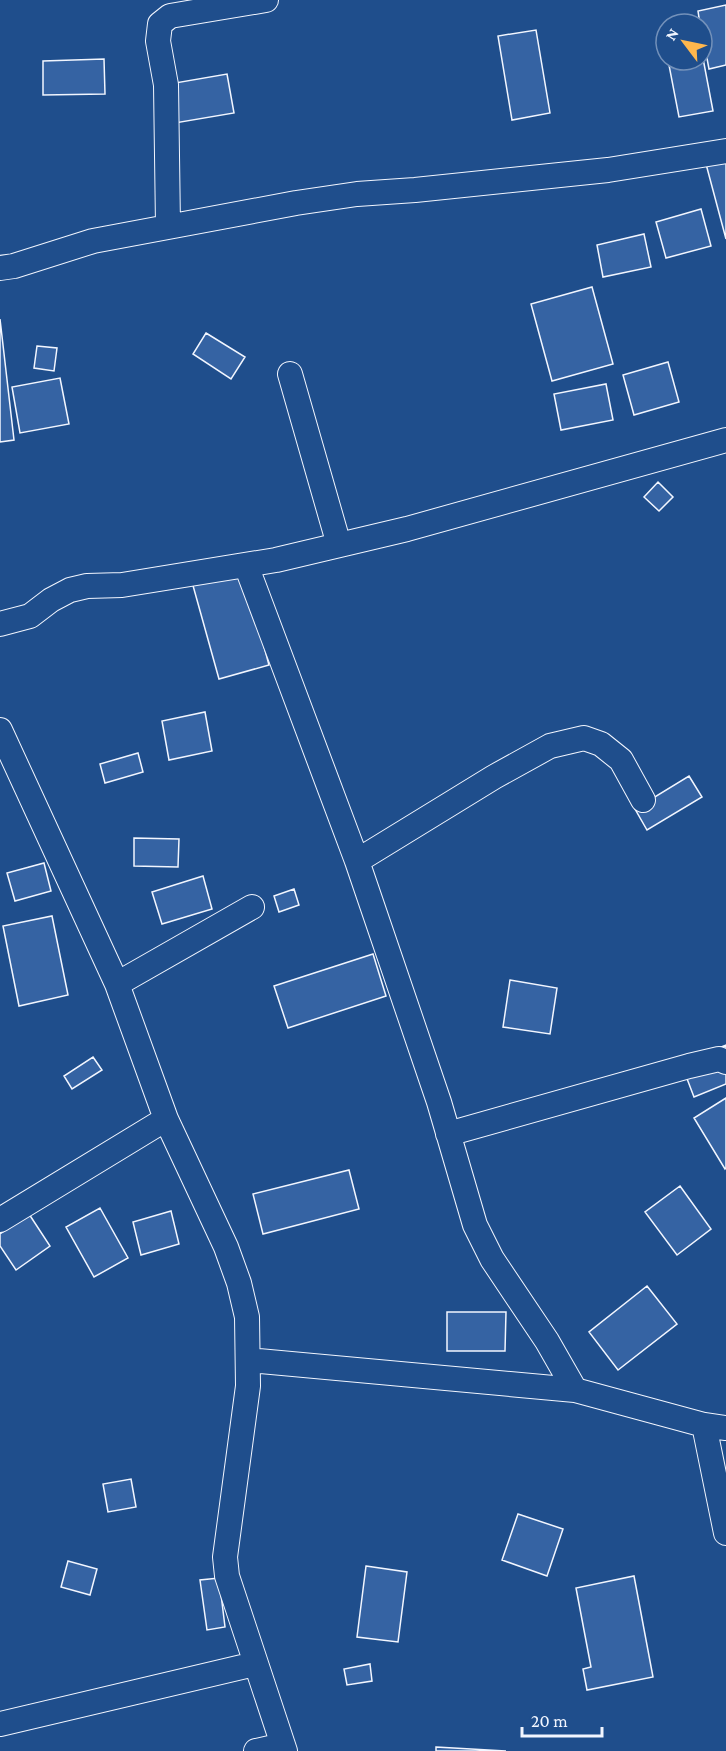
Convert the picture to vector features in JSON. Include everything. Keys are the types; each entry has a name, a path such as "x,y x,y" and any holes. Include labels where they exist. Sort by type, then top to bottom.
{"street":[{"path":"168,226 166,85 158,41 160,24 170,16 266,0"},
{"path":"0,267 14,266 93,241 357,194 608,170 726,151"},
{"path":"290,374 339,545"},
{"path":"0,624 30,616 51,600 70,590 87,586 122,585 276,560 408,529 726,440"},
{"path":"246,565 357,861 439,1102 475,1225 492,1259 547,1341 575,1390"},
{"path":"0,730 117,984 166,1119 226,1247 239,1283 247,1317 248,1386 225,1557 228,1576 255,1664 284,1748 256,1751"},
{"path":"357,861 494,777 550,746 584,738 601,744 621,760 643,800"},
{"path":"117,984 252,907"},
{"path":"448,1134 689,1066 719,1059 726,1062"},
{"path":"0,1220 166,1119"},
{"path":"248,1360 575,1390 715,1426 726,1533"},
{"path":"0,1724 255,1664"}],"building":[{"path":"726,5 726,65 714,68 714,12 698,11"},
{"path":"536,30 550,113 512,120 498,36"},
{"path":"104,59 105,94 43,95 43,61"},
{"path":"670,72 706,72 713,111 679,117"},
{"path":"227,74 234,113 175,123 169,84"},
{"path":"726,159 726,239 706,164"},
{"path":"701,209 711,246 666,258 656,222"},
{"path":"644,234 651,267 603,277 597,245"},
{"path":"592,287 613,364 552,381 531,304"},
{"path":"0,319 14,440 0,442"},
{"path":"206,333 245,357 231,379 193,354"},
{"path":"37,346 57,348 54,371 34,368"},
{"path":"668,362 679,402 634,415 623,375"},
{"path":"60,378 69,424 20,433 12,387"},
{"path":"606,384 613,420 561,430 554,394"},
{"path":"658,482 673,497 659,511 644,497"},
{"path":"243,568 269,665 219,679 192,582"},
{"path":"205,712 212,751 169,760 162,721"},
{"path":"138,753 143,772 105,783 100,764"},
{"path":"689,776 702,797 647,830 635,809"},
{"path":"134,838 179,839 178,867 134,866"},
{"path":"44,863 51,891 15,901 7,873"},
{"path":"203,876 212,909 162,924 152,892"},
{"path":"294,889 299,905 279,912 274,896"},
{"path":"52,916 68,995 19,1006 3,926"},
{"path":"52,916 68,995 19,1006 3,926"},
{"path":"373,954 386,996 288,1028 274,986"},
{"path":"510,980 557,988 550,1034 503,1027"},
{"path":"726,1045 726,1084 694,1097 681,1063"},
{"path":"93,1057 102,1070 72,1089 64,1076"},
{"path":"726,1098 726,1168 725,1169 694,1118"},
{"path":"349,1170 359,1209 263,1234 253,1194"},
{"path":"680,1186 711,1229 677,1255 645,1212"},
{"path":"100,1208 128,1258 94,1277 66,1227"},
{"path":"171,1211 179,1244 141,1255 133,1222"},
{"path":"29,1214 50,1246 16,1270 0,1246 0,1234"},
{"path":"647,1286 677,1324 618,1370 589,1332"},
{"path":"447,1312 506,1312 505,1351 447,1351"},
{"path":"131,1479 136,1507 108,1512 103,1484"},
{"path":"518,1514 563,1529 547,1576 502,1560"},
{"path":"68,1561 97,1569 90,1595 61,1587"},
{"path":"366,1566 407,1572 398,1642 357,1637"},
{"path":"634,1576 653,1677 587,1690 583,1669 591,1667 576,1588"},
{"path":"219,1578 225,1627 207,1630 200,1580"},
{"path":"370,1664 372,1681 347,1685 344,1669"},
{"path":"436,1747 506,1751 436,1751"}]}
